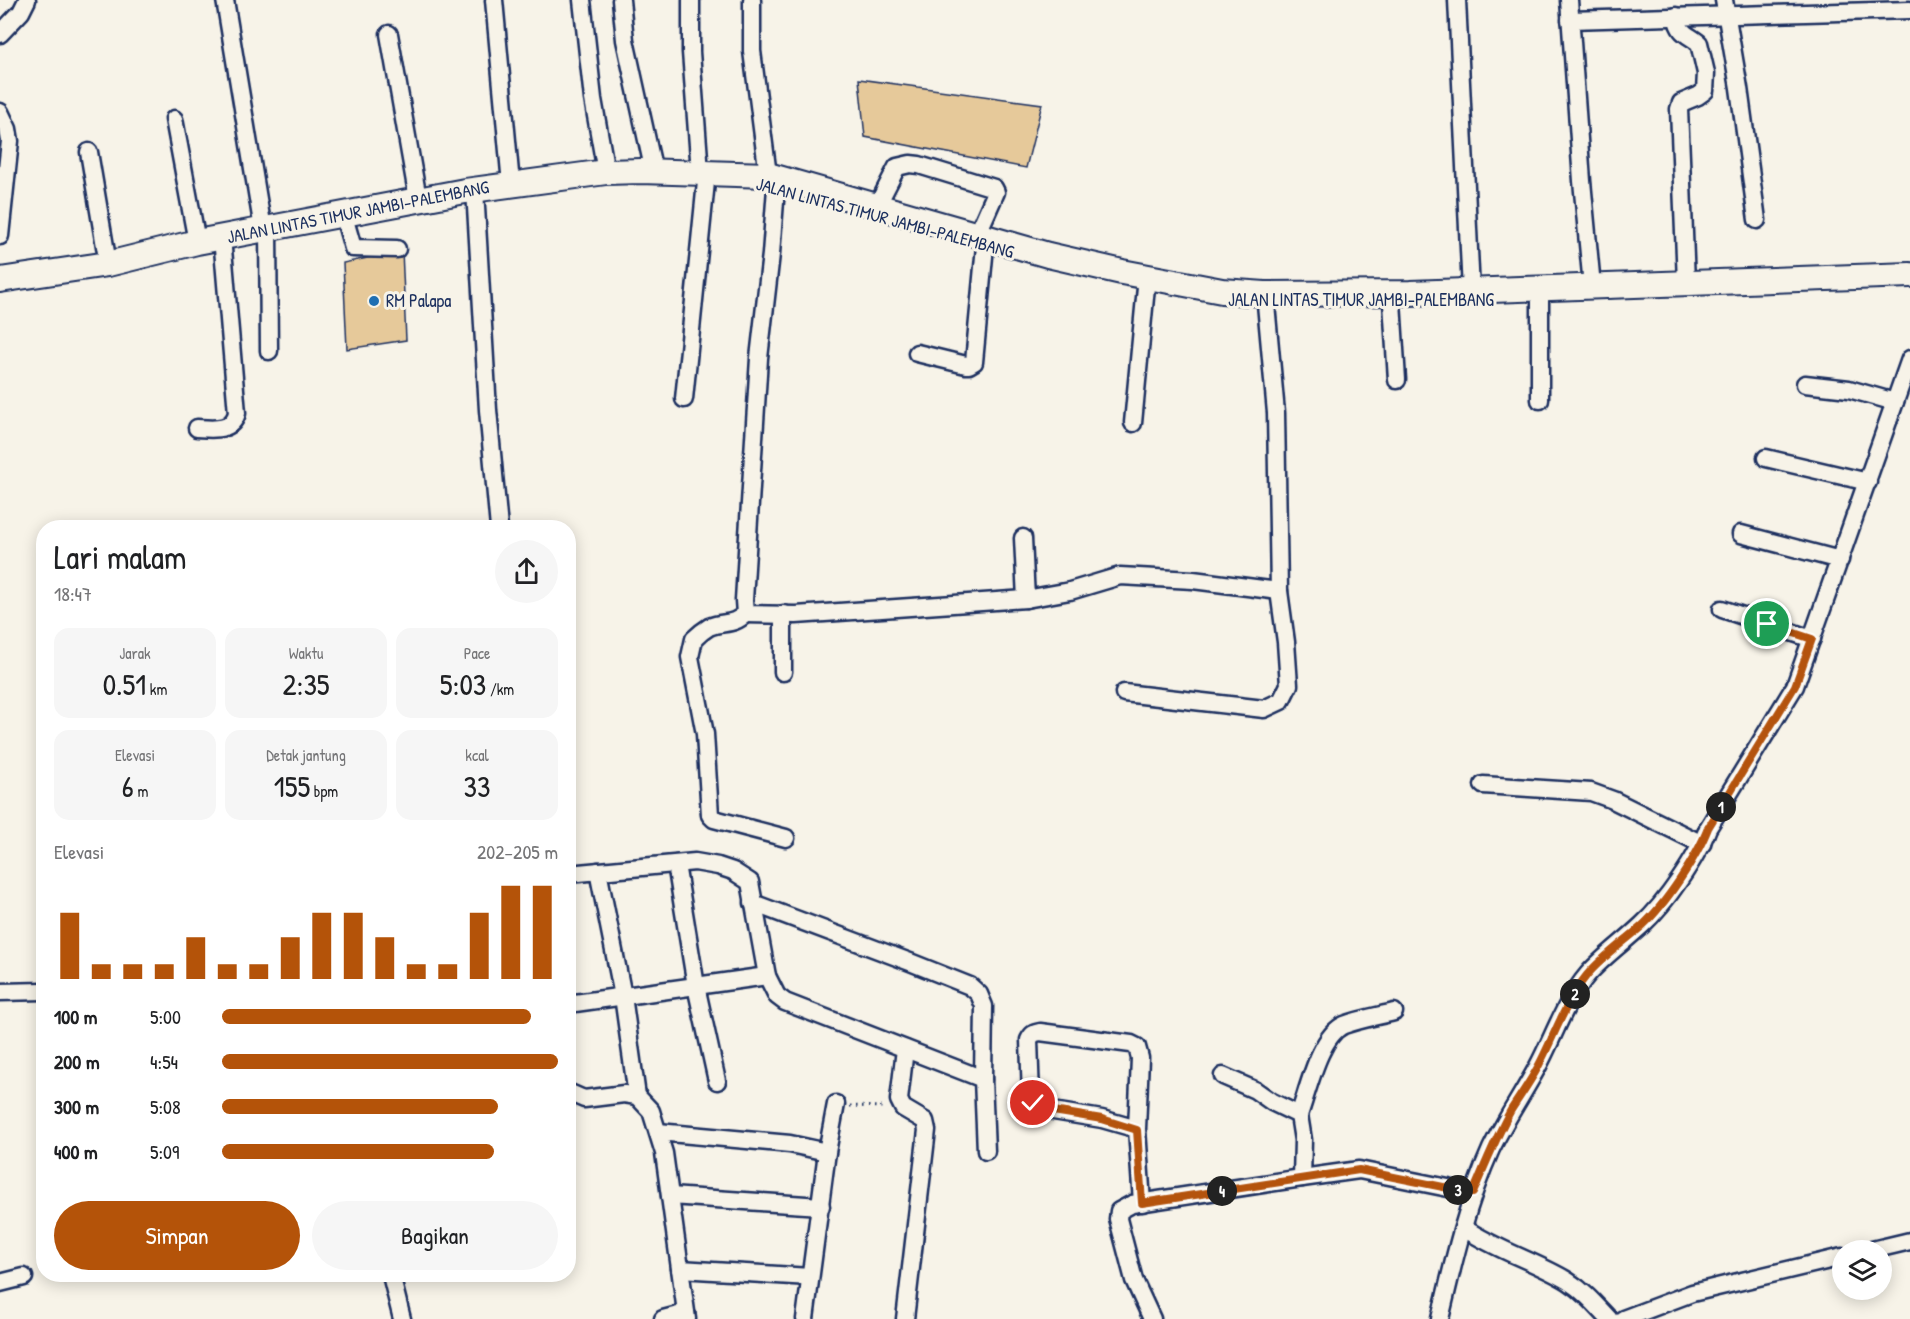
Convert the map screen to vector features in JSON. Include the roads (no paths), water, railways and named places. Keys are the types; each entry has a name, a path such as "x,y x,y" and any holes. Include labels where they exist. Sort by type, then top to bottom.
{"highway":[{"name":"JALAN LINTAS TIMUR JAMBI-PALEMBANG","path":"0,280 108,264 197,242 343,213 511,184 606,172 709,172 772,182 877,206 981,241 1222,291 1265,294 1471,291 1910,275"},
{"name":"JALAN LINTAS TIMUR JAMBI-PALEMBANG","path":"772,182 1146,287 1224,302 1266,304 1392,302 1910,284"}],"street":[{"path":"0,34 21,12 27,0"},
{"path":"225,0 266,229 269,351"},
{"path":"494,0 511,184"},
{"path":"582,0 593,99 606,172"},
{"path":"621,0 625,40 654,172"},
{"path":"684,399 709,172 691,52 692,0"},
{"path":"745,614 759,358 771,254 772,182 752,51 752,0"},
{"path":"1457,0 1471,291"},
{"path":"1569,0 1592,286"},
{"path":"1570,20 1676,16 1725,7 1910,10"},
{"path":"1725,7 1739,88 1757,220"},
{"path":"1676,16 1685,35 1699,43 1706,83 1705,91 1681,103 1679,109 1686,282"},
{"path":"389,34 418,200"},
{"path":"0,112 8,129 10,141 0,236"},
{"path":"174,119 197,242"},
{"path":"89,152 108,264"},
{"path":"877,206 897,167 902,165 919,165 981,183 994,188 996,192 981,241 974,362 969,365 917,353"},
{"path":"475,190 488,410 498,520"},
{"path":"343,213 353,248 397,249"},
{"path":"197,428 227,427 232,424 237,413 222,237"},
{"path":"1133,423 1146,287"},
{"path":"1540,297 1540,400"},
{"path":"1392,302 1396,380"},
{"path":"1124,693 1264,709 1281,701 1289,685 1279,591 1276,413 1266,304"},
{"path":"1440,1319 1454,1257 1473,1193 1491,1150 1511,1111 1538,1067 1567,1006 1582,983 1611,951 1644,924 1671,890 1702,844 1708,828 1795,686 1910,359"},
{"path":"1805,384 1849,389 1895,402"},
{"path":"1766,458 1868,482"},
{"path":"1741,534 1840,560"},
{"path":"1023,538 1026,599"},
{"path":"786,838 714,819 710,815 705,734 690,657 694,639 710,627 737,622 745,614 783,614 1026,599 1070,591 1120,576 1193,580 1279,591"},
{"path":"1722,609 1812,639"},
{"path":"783,614 783,672"},
{"path":"1483,785 1591,792 1613,800 1702,844"},
{"path":"576,873 695,862 734,871 750,882 766,976 777,996 785,1002 983,1079"},
{"path":"676,864 696,986 717,1081"},
{"path":"598,871 623,996 636,1096"},
{"path":"753,903 910,962 969,986 979,994 984,1006 983,1079 986,1151"},
{"path":"576,1003 766,976"},
{"path":"0,992 36,991"},
{"path":"1302,1178 1303,1140 1299,1115 1323,1046 1330,1036 1342,1026 1394,1012"},
{"path":"1137,1130 1102,1119 1035,1107 1031,1097 1029,1040 1031,1036 1040,1032 1131,1044 1137,1047 1140,1058 1137,1130 1142,1203"},
{"path":"905,1049 899,1095 900,1105 925,1121 927,1130 905,1319"},
{"path":"1223,1076 1255,1090 1272,1102 1299,1115"},
{"path":"576,1096 584,1099 624,1094 636,1096 651,1111 664,1152 687,1316 663,1319"},
{"path":"805,1319 827,1152 836,1104"},
{"path":"658,1132 790,1144 827,1152"},
{"path":"1152,1319 1134,1280 1118,1219 1119,1210 1132,1204 1359,1170 1473,1193"},
{"path":"670,1196 821,1206"},
{"path":"1464,1228 1486,1243 1568,1281 1585,1294 1609,1319"},
{"path":"1892,1245 1910,1241"},
{"path":"1623,1319 1692,1293 1832,1259"},
{"path":"680,1269 810,1277"},
{"path":"0,1283 24,1277"},
{"path":"394,1282 402,1319"}],"place":[{"name":"RM Palapa","path":"374,301"}]}
